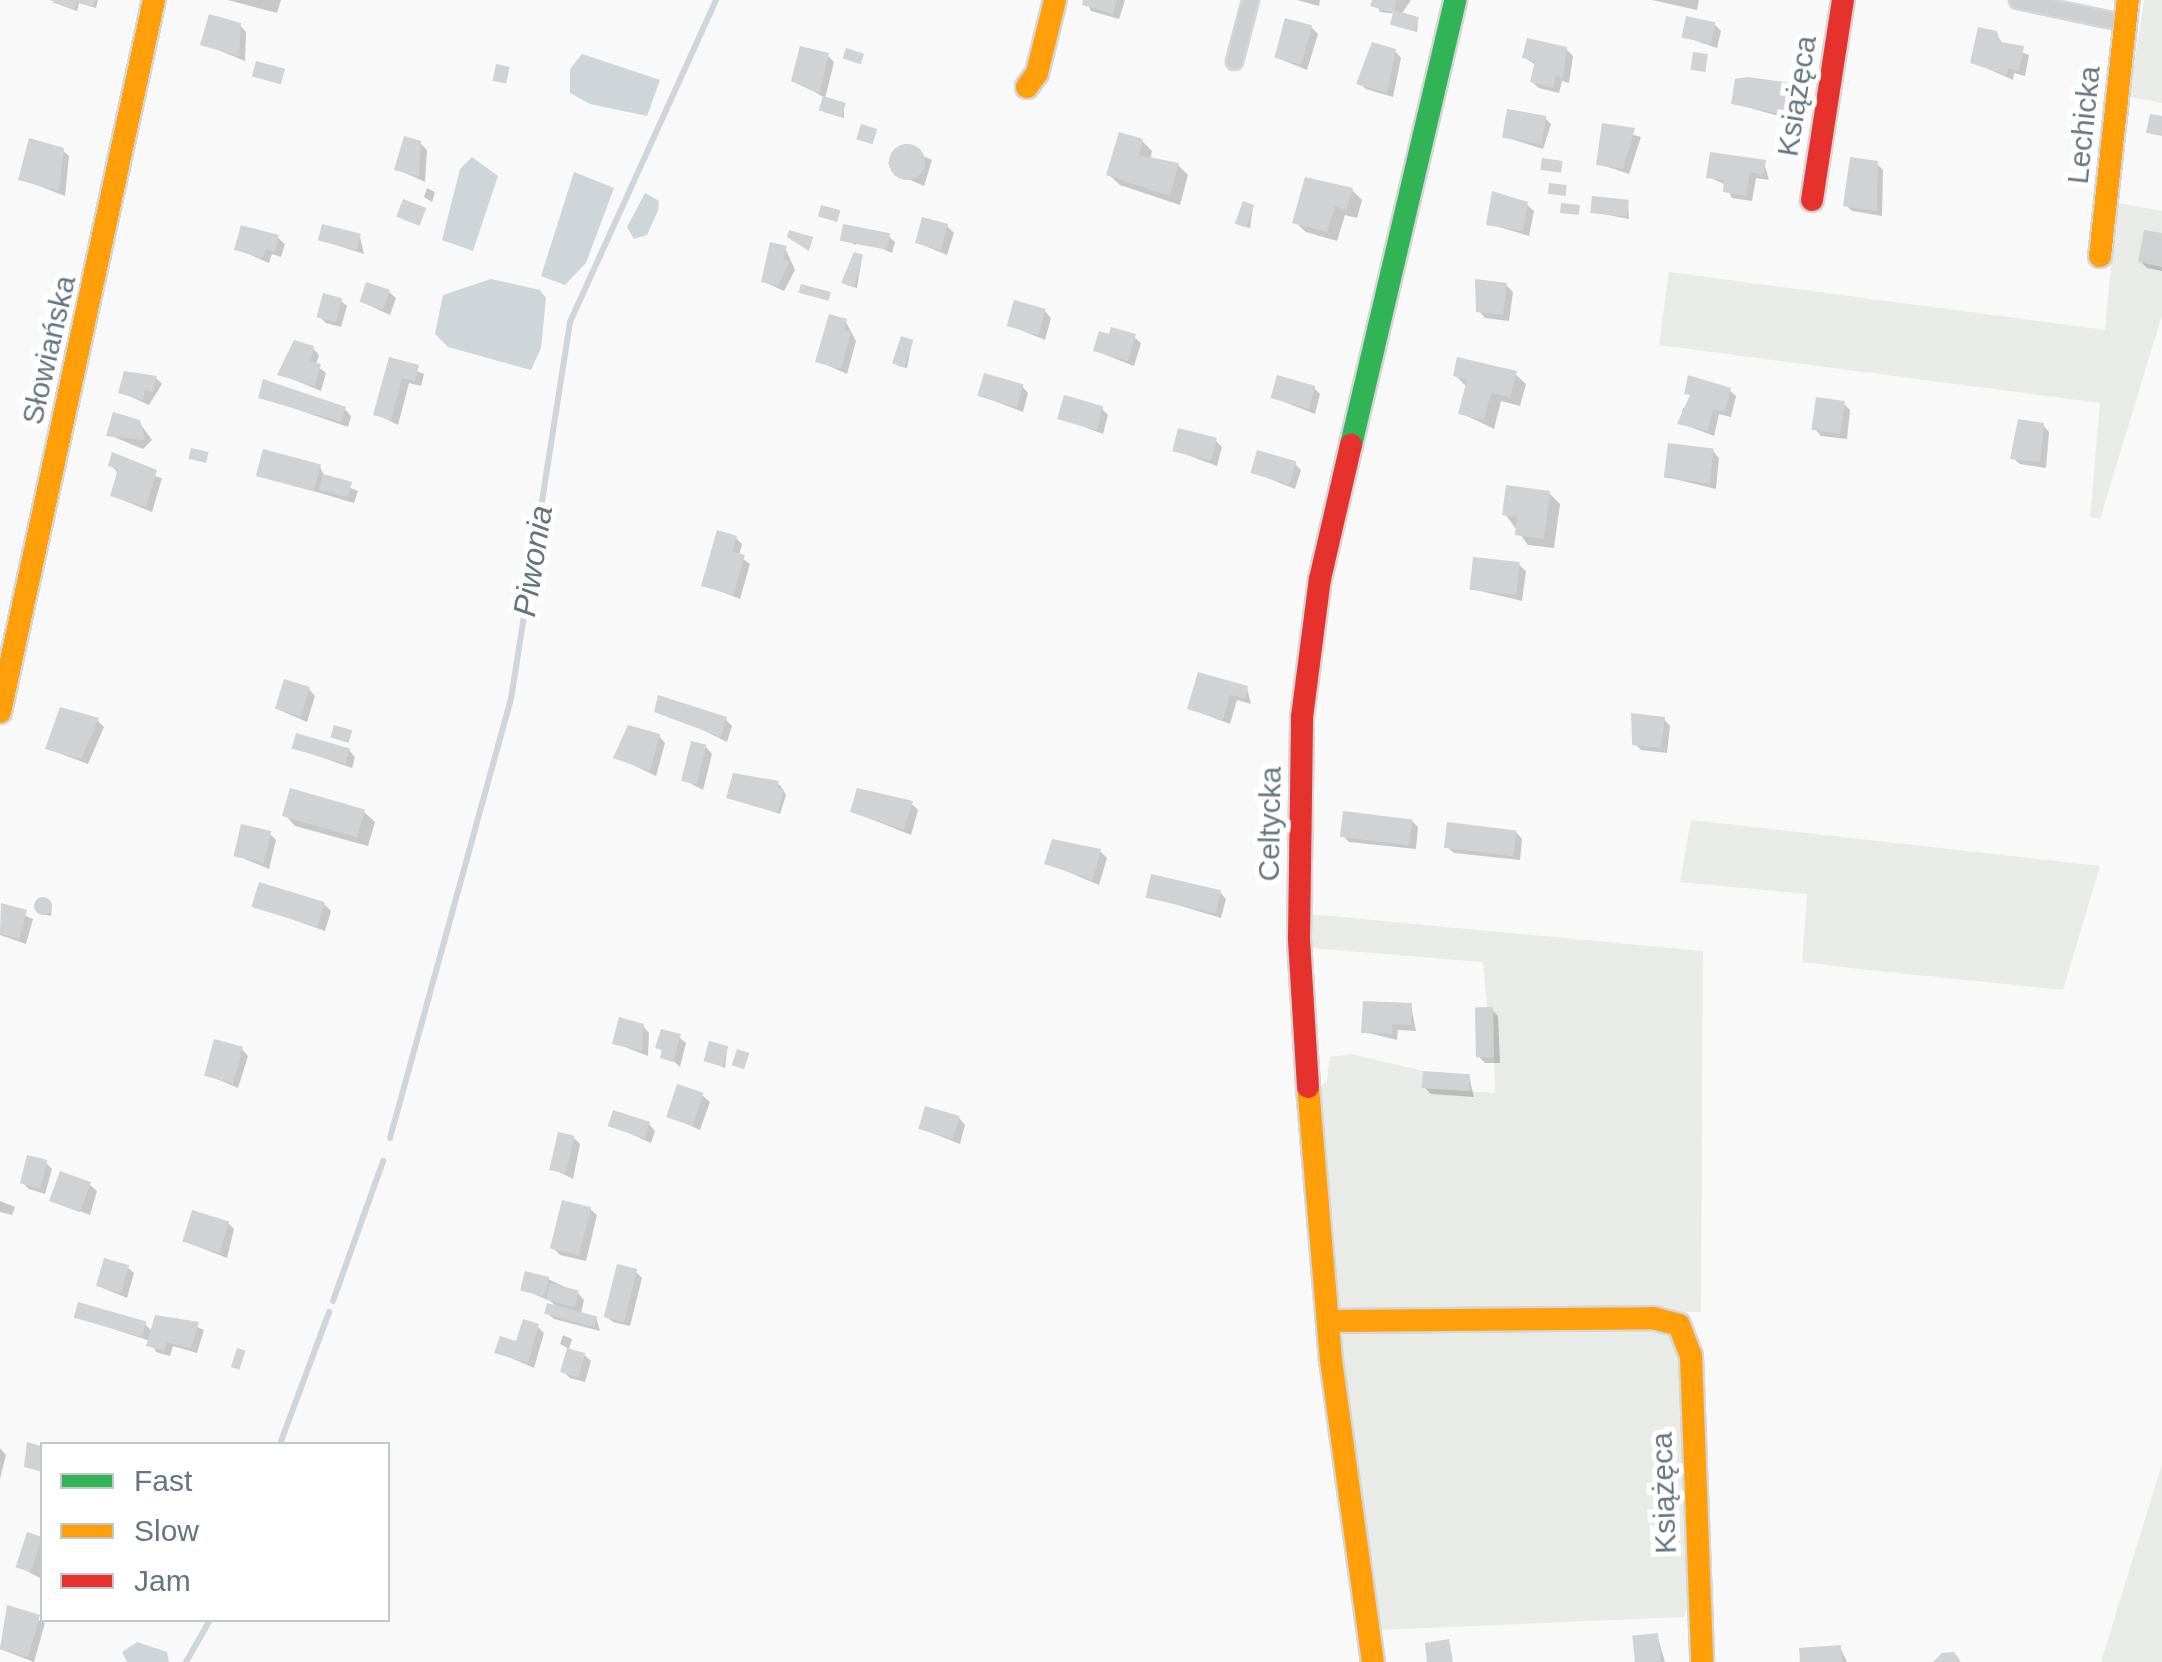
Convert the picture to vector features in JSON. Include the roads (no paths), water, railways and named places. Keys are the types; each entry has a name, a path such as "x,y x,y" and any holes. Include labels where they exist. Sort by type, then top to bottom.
{"street":[{"name":"Słowiańska","path":"0,712 154,0"},
{"path":"1028,87 1055,0"},
{"path":"1234,61 1250,0"},
{"name":"Celtycka","path":"1373,1662 1328,1321 1298,938 1306,674 1332,526 1455,0"},
{"name":"Książęca","path":"1812,200 1842,0"},
{"path":"2017,0 2126,12"},
{"name":"Lechicka","path":"2100,256 2126,12"},
{"name":"Książęca","path":"1328,1321 1653,1318 1678,1325 1690,1356 1702,1662"}],"waterway":[{"name":"Piwonia","path":"390,1138 511,699 570,322 716,0"},
{"name":"Piwonia","path":"333,1301 383,1161"},
{"name":"Piwonia","path":"281,1442 329,1312"},
{"name":"Piwonia","path":"186,1662 209,1622"}]}
